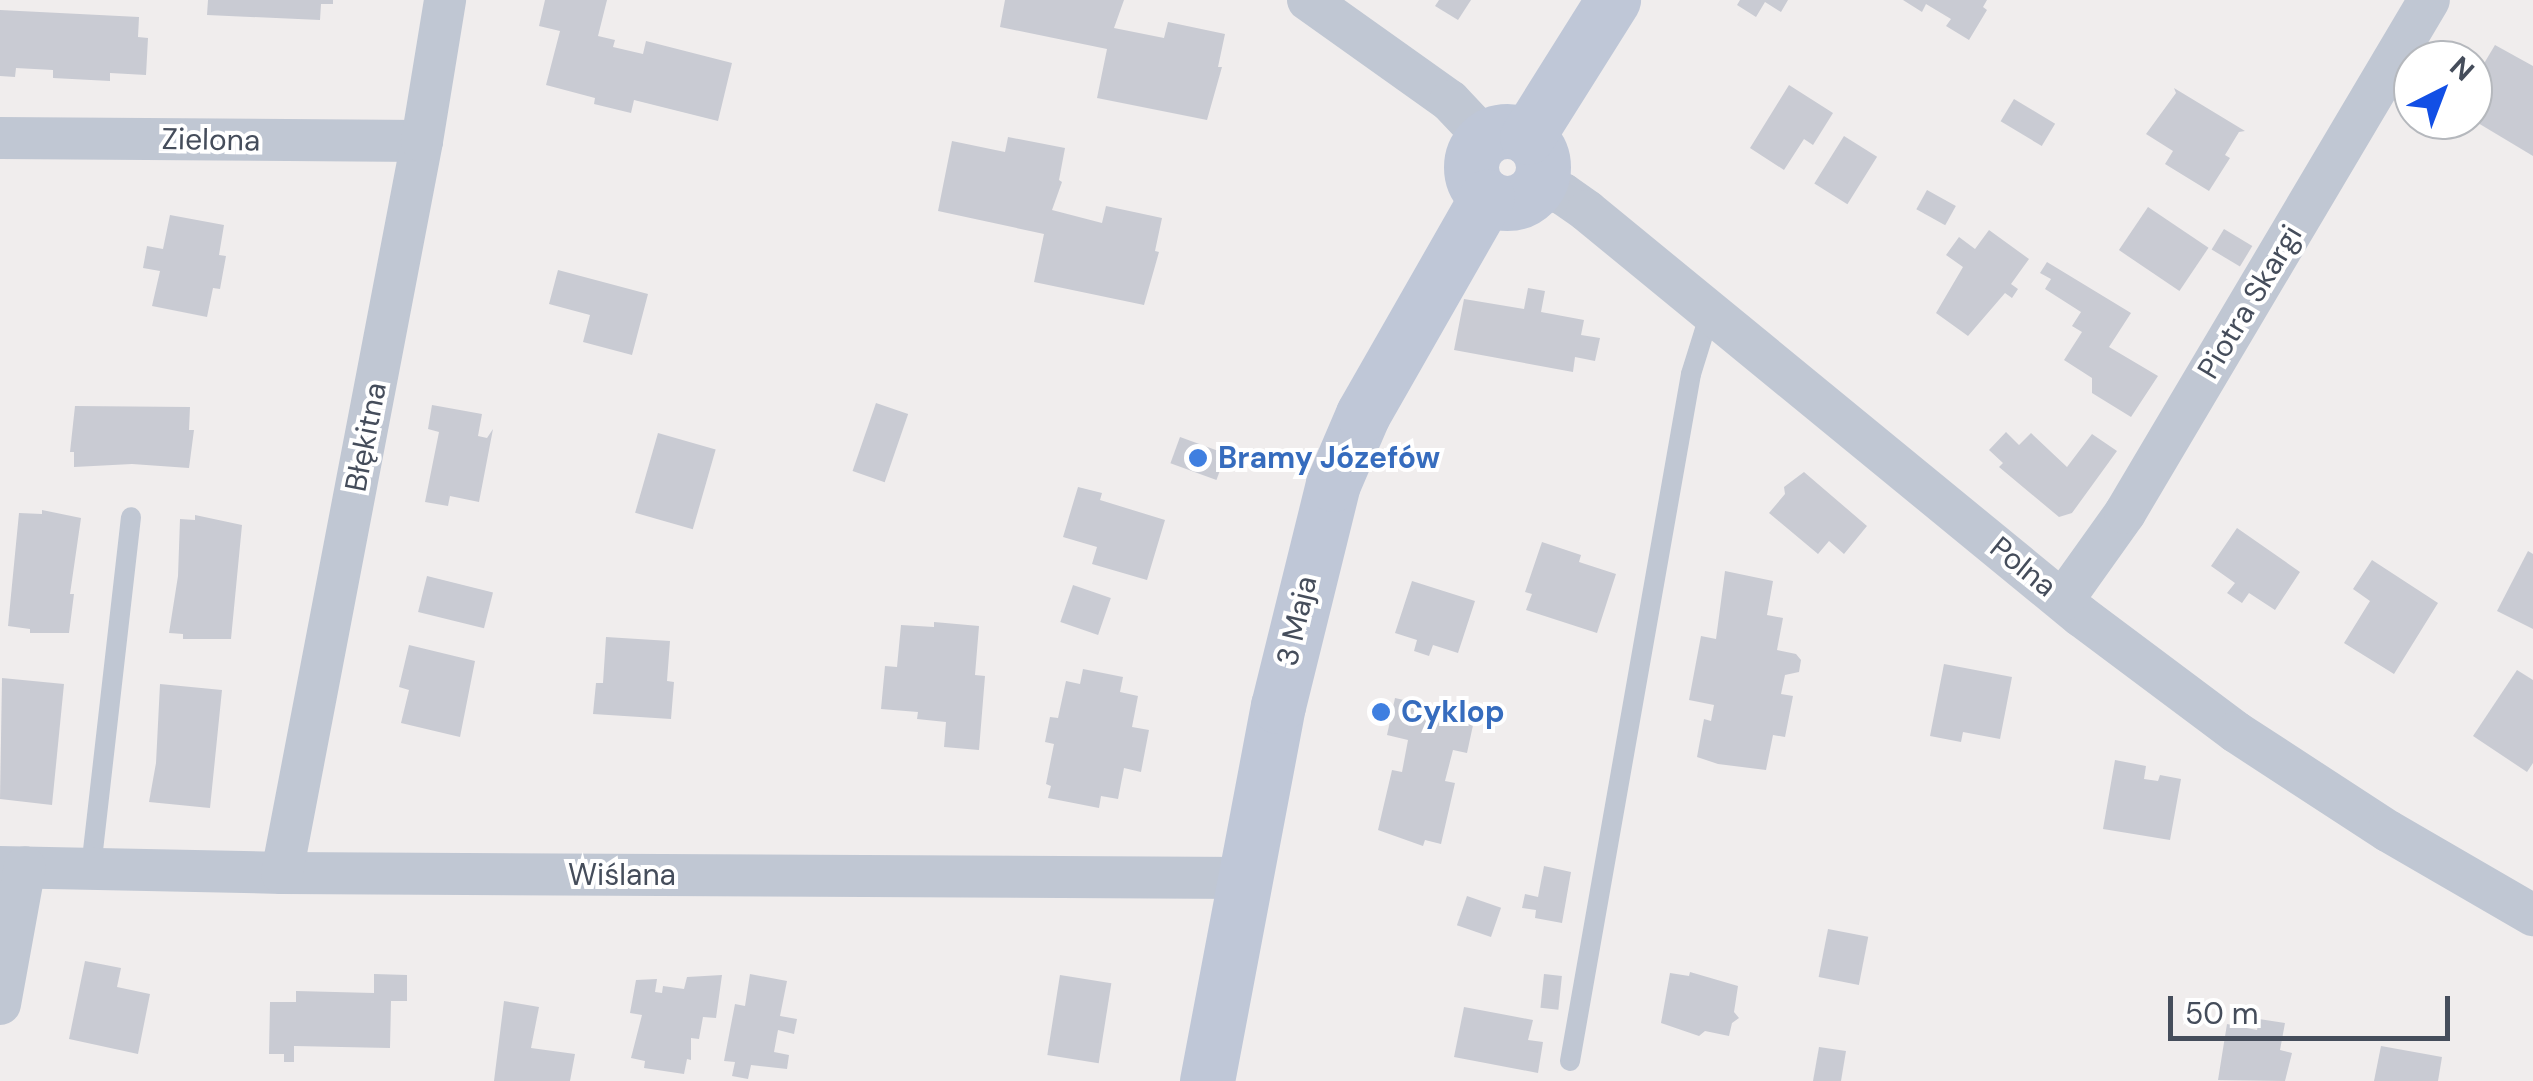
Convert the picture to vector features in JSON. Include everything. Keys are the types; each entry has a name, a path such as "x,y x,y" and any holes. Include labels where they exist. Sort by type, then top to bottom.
{"street":[{"name":"Błękitna","path":"282,873 422,142 445,0"},
{"name":"Polna","path":"1308,0 1450,100 1509,164 1587,211 2064,600 2236,732 2388,831 2533,915"},
{"name":"3 Maja","path":"1207,1081 1298,619 1333,484 1363,414 1509,164 1614,0"},
{"name":"Piotra Skargi","path":"2064,600 2125,512 2428,0"},
{"name":"Zielona","path":"0,138 422,142"},
{"name":"Wiślana","path":"12,867 282,873 1244,878"},
{"path":"0,1004 12,867"}],"lane":[{"path":"1570,1061 1691,374 1710,313"},
{"path":"91,868 131,516"}],"building":[{"path":"208,0 333,0 333,4 321,4 320,20 207,15"},
{"path":"545,0 607,0 598,36 615,40 613,47 643,54 646,41 732,63 718,121 634,100 631,113 594,104 595,98 546,85 560,31 539,26"},
{"path":"1005,0 1124,0 1114,28 1164,38 1168,22 1225,34 1218,67 1222,67 1207,120 1097,98 1107,49 1000,27"},
{"path":"1439,0 1471,0 1458,20 1435,6"},
{"path":"1740,0 1788,0 1781,12 1765,2 1756,17 1737,5"},
{"path":"1903,0 1987,0 1983,7 1987,10 1969,40 1946,26 1951,19 1926,4 1922,12"},
{"path":"0,10 139,17 138,37 148,38 146,75 110,73 110,81 53,78 53,70 16,68 15,77 0,76"},
{"path":"2495,45 2533,66 2533,156 2493,132"},
{"path":"1789,85 1833,113 1813,145 1804,139 1784,170 1750,148"},
{"path":"2174,88 2245,131 2239,132 2225,155 2230,158 2209,191 2165,164 2173,151 2146,134 2176,93"},
{"path":"2014,99 2055,124 2042,146 2001,121"},
{"path":"1844,136 1877,157 1847,204 1814,183"},
{"path":"1008,137 1065,148 1059,180 1062,182 1052,210 1102,223 1106,206 1162,218 1155,251 1159,252 1144,305 1034,282 1044,234 938,211 952,141 1005,152"},
{"path":"1927,190 1956,206 1945,225 1916,209"},
{"path":"2148,207 2209,248 2179,291 2119,250"},
{"path":"170,215 224,225 219,255 226,256 220,289 213,288 207,317 152,306 160,271 143,268 147,246 163,249"},
{"path":"2224,229 2252,246 2240,267 2212,250"},
{"path":"1989,230 2029,259 2011,284 2018,289 2012,298 2005,293 1968,336 1936,313 1963,267 1946,255 1959,237 1975,249"},
{"path":"2047,262 2131,313 2109,347 2158,376 2131,417 2092,393 2092,378 2064,360 2082,332 2072,326 2081,312 2045,289 2051,279 2040,273"},
{"path":"558,270 648,294 632,355 583,342 590,315 549,304"},
{"path":"1528,288 1545,291 1541,312 1584,320 1581,335 1600,338 1595,361 1575,357 1573,372 1454,350 1464,299 1524,309"},
{"path":"876,403 908,414 885,482 853,471"},
{"path":"432,405 482,414 478,436 487,438 493,429 479,502 450,496 448,506 425,502 439,432 428,429"},
{"path":"75,406 190,407 189,430 194,430 189,468 132,464 74,467 74,452 70,452"},
{"path":"2006,432 2019,445 2031,433 2067,467 2092,434 2117,451 2072,513 2059,517 1999,467 2003,463 1989,450"},
{"path":"658,433 716,450 693,529 635,513"},
{"name":"Bramy Józefów","path":"1180,437 1226,454 1216,480 1170,463"},
{"path":"1804,472 1867,526 1844,554 1829,541 1818,554 1769,513 1785,494 1784,487"},
{"path":"1078,487 1102,493 1100,500 1165,520 1147,580 1092,564 1097,547 1063,537"},
{"path":"42,510 81,518 70,594 74,594 69,633 30,633 30,629 8,626 19,513 42,514"},
{"path":"195,515 242,525 231,639 183,639 183,634 169,633 178,576 180,519 195,520"},
{"path":"2237,528 2300,572 2275,610 2249,593 2242,603 2227,593 2235,583 2211,566"},
{"path":"1542,542 1581,555 1579,562 1616,574 1597,633 1526,610 1532,594 1525,592"},
{"path":"2528,551 2533,554 2533,629 2497,611"},
{"path":"2372,560 2438,603 2394,674 2344,643 2370,601 2353,589"},
{"path":"1725,571 1773,581 1767,615 1783,618 1777,650 1796,654 1801,660 1799,672 1785,675 1781,694 1793,696 1785,737 1773,735 1766,770 1697,757 1704,719 1711,721 1714,705 1689,700 1701,636 1716,639"},
{"path":"427,576 493,592 484,628 418,612"},
{"path":"1412,581 1475,601 1458,653 1433,645 1429,656 1414,651 1417,640 1395,633"},
{"path":"1073,585 1111,598 1098,635 1060,622"},
{"path":"934,622 979,626 975,675 985,676 979,750 944,747 946,722 917,719 918,712 881,709 885,666 897,667 901,625 934,627"},
{"path":"606,637 670,641 667,681 674,682 671,719 593,714 596,683 603,683"},
{"path":"409,645 475,661 460,737 401,723 409,690 399,687"},
{"path":"1944,664 2012,677 2000,739 1963,732 1961,742 1930,736"},
{"path":"1083,669 1123,677 1120,692 1138,696 1132,727 1149,730 1141,772 1124,768 1118,799 1101,796 1099,808 1048,798 1051,786 1046,784 1054,744 1045,742 1050,717 1058,718 1066,681 1080,684"},
{"path":"2517,670 2533,680 2533,763 2527,772 2473,736"},
{"path":"2,678 64,684 52,805 0,799"},
{"path":"160,684 222,690 210,808 149,802 156,763"},
{"path":"1395,698 1475,716 1467,753 1453,750 1445,781 1455,783 1441,844 1425,840 1423,846 1378,830 1392,770 1402,772 1408,740 1387,735"},
{"path":"2115,760 2146,766 2144,779 2158,781 2160,775 2181,779 2170,840 2103,829"},
{"path":"1544,866 1571,872 1562,923 1535,918 1536,910 1522,908 1525,894 1538,897"},
{"path":"1467,896 1501,908 1491,937 1457,925"},
{"path":"1828,929 1868,937 1859,985 1819,977"},
{"path":"85,961 121,968 117,987 150,994 138,1054 69,1039"},
{"path":"1690,972 1738,986 1734,1012 1739,1018 1732,1023 1729,1036 1705,1031 1699,1036 1661,1023 1670,973 1689,976"},
{"path":"374,974 407,975 407,1001 391,1001 390,1048 294,1046 294,1062 284,1062 284,1054 269,1054 270,1002 296,1002 296,991 374,993"},
{"path":"750,974 787,981 780,1016 797,1019 794,1034 778,1030 774,1052 789,1055 787,1069 751,1065 748,1079 732,1076 735,1062 724,1061 735,1004 745,1006"},
{"path":"1544,974 1562,976 1558,1010 1540,1008"},
{"path":"722,975 716,1018 703,1017 699,1039 691,1038 691,1060 687,1059 684,1074 644,1068 645,1061 631,1058 642,1015 630,1013 636,980 657,979 655,992 662,993 663,986 684,989 687,977"},
{"path":"1060,975 1111,983 1099,1063 1047,1055"},
{"path":"504,1001 539,1007 531,1048 575,1054 570,1081 494,1081"},
{"path":"1464,1007 1533,1020 1528,1040 1543,1042 1538,1073 1454,1057"},
{"path":"2259,1019 2285,1023 2280,1050 2292,1053 2285,1081 2218,1080 2227,1024 2257,1030"},
{"path":"2381,1046 2442,1057 2438,1081 2374,1081"},
{"path":"1819,1047 1846,1051 1841,1081 1813,1081"}],"place":[{"name":"Bramy Józefów","path":"1198,458"},
{"name":"Cyklop","path":"1381,712"}]}
